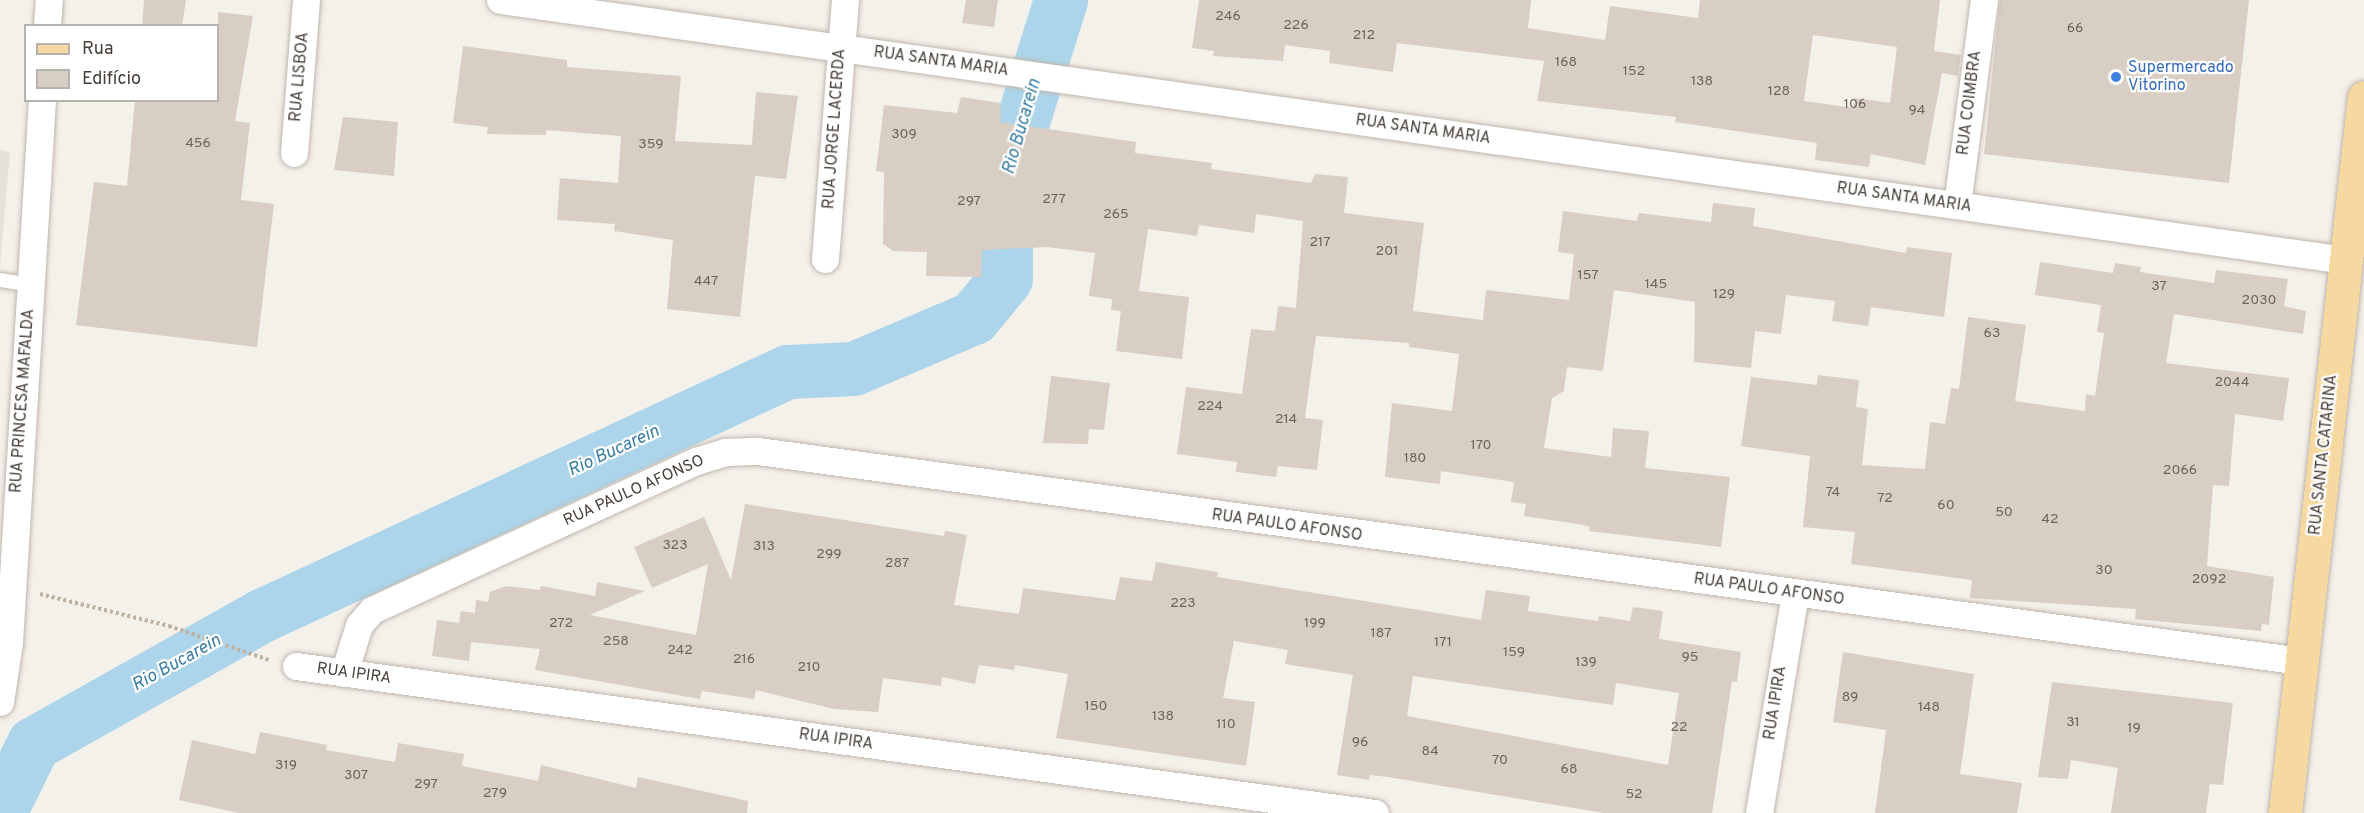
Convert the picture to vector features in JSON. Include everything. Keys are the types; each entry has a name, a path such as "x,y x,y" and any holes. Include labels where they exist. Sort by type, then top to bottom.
{"main road":[{"name":"RUA SANTA CATARINA","path":"2285,813 2345,260 2359,179 2364,97"}],"street":[{"path":"47,24 49,0"},
{"name":"RUA LISBOA","path":"294,153 306,0"},
{"name":"RUA SANTA MARIA","path":"500,0 2345,260"},
{"name":"RUA JORGE LACERDA","path":"825,259 845,0"},
{"name":"RUA COIMBRA","path":"1957,205 1984,0"},
{"name":"RUA PRINCESA MAFALDA","path":"0,702 11,587 42,102"},
{"name":"RUA PAULO AFONSO","path":"344,673 359,625 372,610 696,461 725,452 758,451 2302,661"},
{"name":"RUA IPIRA","path":"1759,813 1795,593"},
{"name":"RUA IPIRA","path":"297,666 1375,813"}],"lane":[{"path":"0,280 30,285"}],"path":[{"path":"11,587 169,626 252,656"}],"shaded area":[{"path":"0,150 10,152 0,267"}],"building":[{"path":"144,0 186,0 182,24 142,24"},
{"path":"966,0 998,0 994,27 962,23"},
{"path":"1199,0 1531,0 1528,28 1605,40 1610,6 1698,18 1700,0 1940,0 1934,51 1961,55 1958,76 1942,73 1925,165 1871,154 1869,167 1815,160 1817,143 1675,122 1676,117 1537,101 1544,61 1397,43 1393,72 1329,63 1330,51 1285,45 1283,61 1213,56 1214,51 1192,48","holes":["1813,35 1897,47 1890,103 1855,98 1854,108 1804,101"]},
{"name":"Supermercado Vitorino","path":"2000,0 2249,0 2229,183 1984,154"},
{"path":"218,12 253,16 235,121 250,123 241,200 274,204 257,347 76,325 94,182 127,186 135,102 219,102"},
{"path":"463,46 567,60 567,67 681,76 675,141 752,145 756,92 798,96 786,179 755,176 740,317 667,309 673,240 614,231 615,224 557,220 560,178 618,183 621,136 546,130 546,135 487,134 488,127 453,123"},
{"path":"961,97 1001,103 1000,122 1136,142 1135,153 1212,163 1211,169 1311,183 1315,174 1348,177 1344,213 1424,223 1413,311 1483,320 1486,290 1569,300 1574,254 1558,252 1563,211 1637,221 1639,213 1711,222 1713,203 1755,208 1753,226 1906,253 1907,247 1952,253 1944,317 1871,307 1868,326 1832,321 1835,301 1786,295 1781,334 1755,331 1751,368 1694,362 1695,302 1614,290 1603,371 1567,367 1564,391 1552,398 1544,448 1611,457 1613,428 1649,431 1645,468 1730,477 1721,547 1589,531 1590,527 1578,524 1524,516 1526,504 1511,502 1514,482 1441,471 1440,484 1385,477 1392,403 1452,411 1459,354 1409,347 1409,343 1316,336 1305,418 1323,420 1317,470 1278,466 1276,477 1236,472 1237,462 1177,454 1186,387 1242,394 1251,329 1275,331 1278,306 1296,308 1303,221 1256,214 1254,233 1199,225 1197,236 1148,229 1139,291 1189,297 1182,359 1116,351 1121,311 1111,310 1112,299 1089,296 1095,253 1047,247 982,250 981,277 926,276 927,252 893,251 883,244 884,172 876,171 884,105 957,113"},
{"path":"343,117 398,122 394,176 334,170"},
{"path":"2040,262 2113,273 2115,263 2141,267 2140,272 2214,283 2216,270 2288,279 2284,306 2306,311 2303,334 2174,314 2166,363 2289,378 2283,421 2235,414 2229,486 2213,485 2207,566 2274,577 2269,625 2262,624 2261,631 2135,619 2136,609 1970,598 1972,580 1851,564 1855,532 1803,527 1810,456 1741,446 1751,377 1817,385 1818,375 1859,380 1856,407 1868,409 1862,465 1925,469 1930,422 1945,424 1951,388 1959,389 1968,317 2026,325 2015,401 2085,411 2086,394 2095,396 2104,333 2097,332 2101,305 2035,295"},
{"path":"1051,376 1110,383 1104,430 1089,429 1088,444 1043,443"},
{"path":"745,504 944,536 945,531 967,535 954,605 1019,614 1023,588 1115,600 1120,577 1152,581 1156,562 1218,572 1217,577 1481,620 1486,590 1530,596 1528,611 1598,621 1599,616 1630,621 1633,607 1663,611 1659,639 1741,652 1737,682 1732,681 1712,813 1604,813 1388,777 1370,775 1369,780 1337,775 1353,675 1285,664 1288,650 1234,641 1223,698 1255,702 1246,766 1056,738 1068,674 1015,665 1014,670 979,665 975,684 942,677 941,686 883,678 878,712 834,709 756,690 754,699 702,691 700,699 535,670 540,649 471,642 469,661 432,656 437,620 459,623 461,611 475,613 476,600 488,602 490,592 506,586 540,590 541,586 595,596 597,582 645,591 590,615 696,635 708,564 652,588 634,547 704,517 731,580","holes":["1413,676 1613,705 1616,683 1679,693 1668,765 1407,716"]},
{"path":"1843,652 1974,674 1960,774 2022,783 2017,813 1875,813 1886,730 1833,722"},
{"path":"2052,682 2233,703 2223,785 2210,784 2206,813 2111,813 2118,768 2071,760 2068,779 2038,777"},
{"path":"260,732 327,745 326,750 395,762 398,743 464,754 462,766 538,781 541,765 636,788 638,777 748,801 747,813 239,813 179,800 192,740 255,754"}],"waterway":[{"name":"Rio Bucarein","path":"0,813 34,744 262,616 788,372 854,369 974,318 1006,279 1006,176 1061,0"}],"place":[{"name":"Supermercado Vitorino","path":"2116,77"}]}
